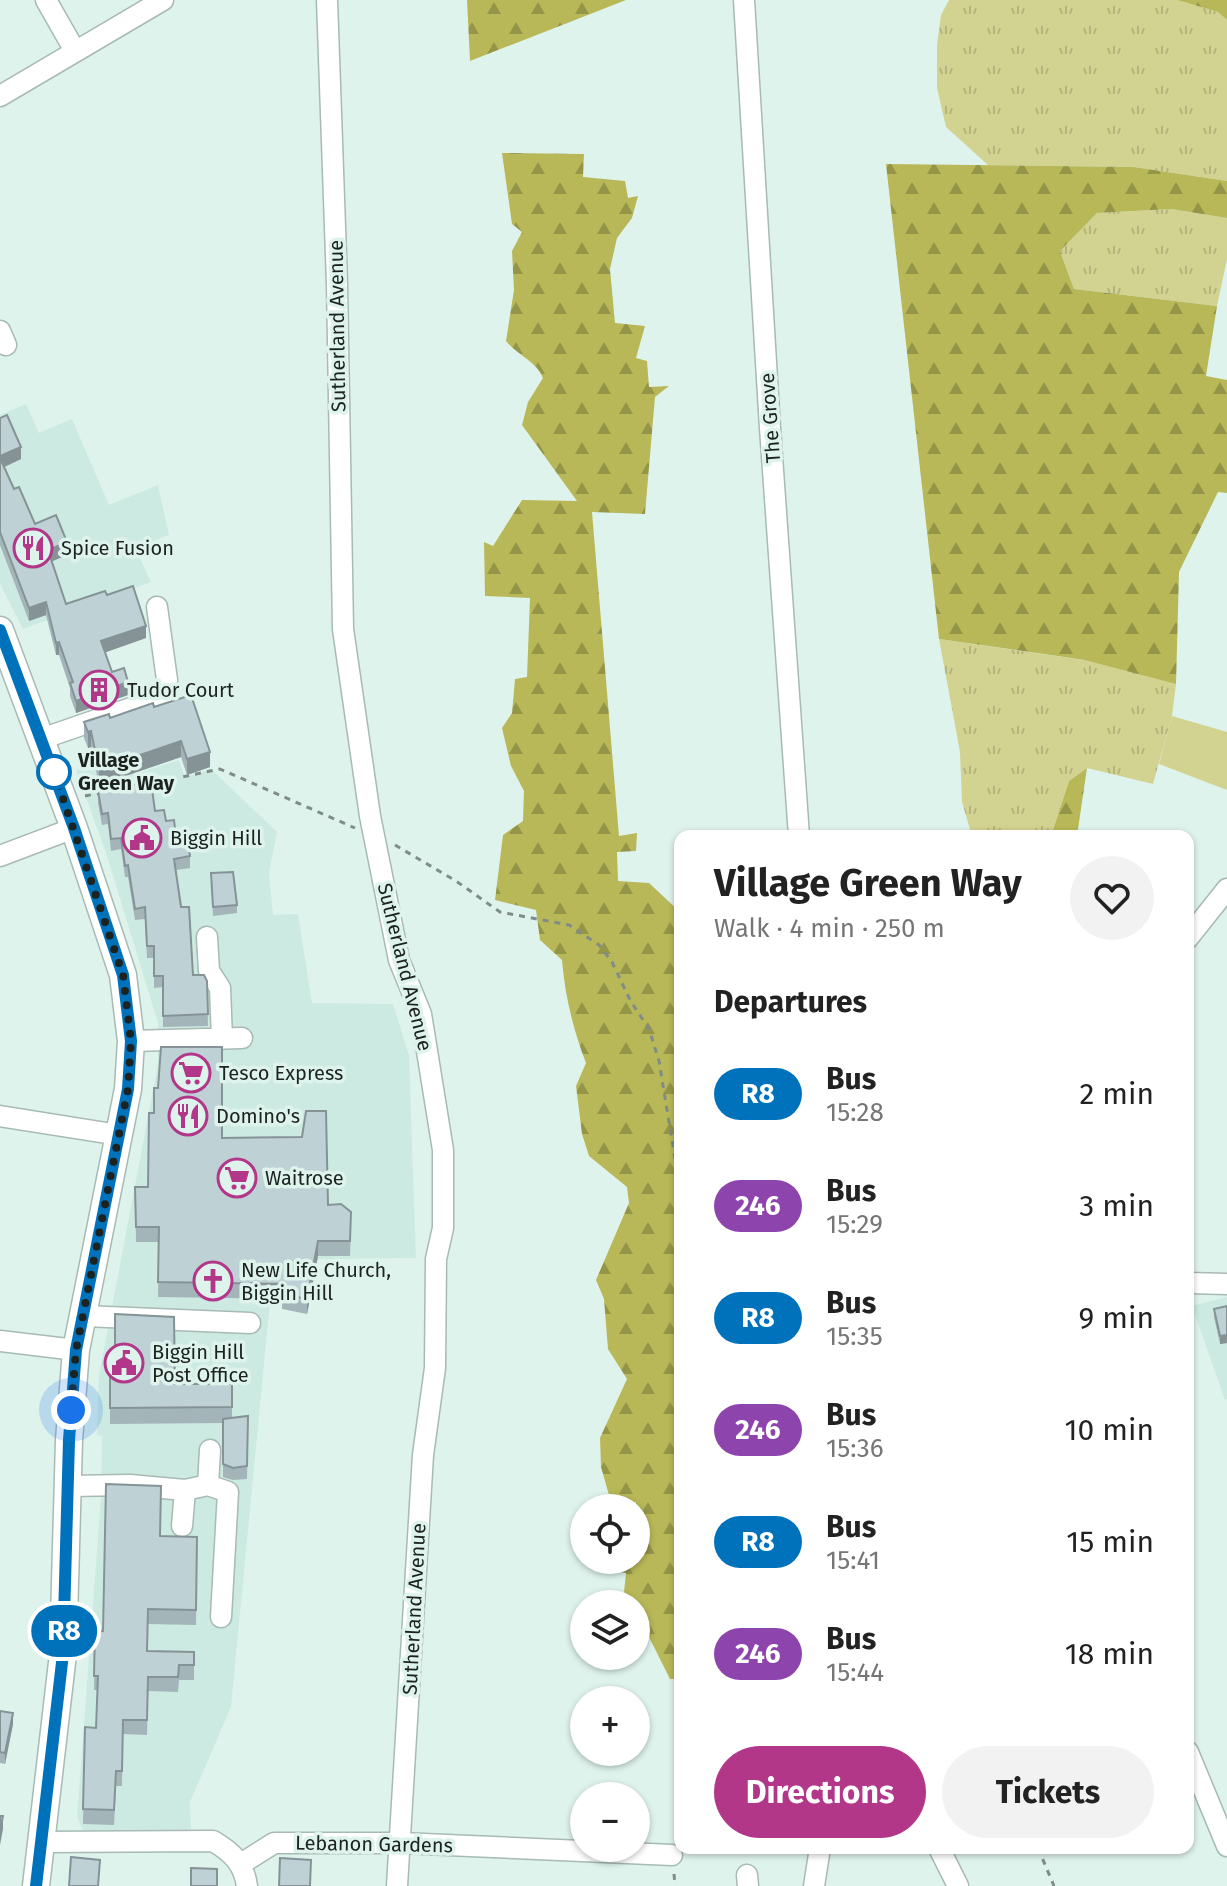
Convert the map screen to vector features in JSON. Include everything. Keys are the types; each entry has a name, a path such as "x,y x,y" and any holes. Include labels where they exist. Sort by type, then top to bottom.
{"main road":[{"path":"0,630 74,828 123,975 131,1041 128,1089 76,1350 63,1654 36,1886"}],"street":[{"path":"46,0 75,51"},
{"path":"0,96 163,0"},
{"name":"Sutherland Avenue","path":"327,0 337,284 343,629 373,834 399,960 421,1014 443,1150 443,1228 436,1259 435,1368 423,1455 397,1886"},
{"name":"The Grove","path":"744,0 799,830"},
{"path":"41,739 160,698 166,692 157,607"},
{"path":"0,856 74,828"},
{"path":"1194,930 1227,889"},
{"path":"131,1041 232,1039 220,988 209,971 207,937"},
{"path":"0,1116 119,1135"},
{"path":"1194,1283 1227,1284"},
{"path":"84,1316 250,1323"},
{"path":"0,1341 76,1350"},
{"path":"208,1485 210,1450"},
{"path":"68,1486 130,1485 185,1490 208,1485 228,1492 221,1617"},
{"path":"182,1526 185,1490"},
{"path":"1194,1766 1227,1846"},
{"path":"43,1842 213,1841 229,1850 241,1864 247,1886"},
{"name":"Lebanon Gardens","path":"241,1864 274,1843 401,1843 672,1855"},
{"path":"814,1886 819,1854"},
{"path":"942,1854 958,1886"}],"path":[{"path":"146,784 220,769 297,805 373,834 456,881 500,912 569,925 599,945 612,962 630,1000 649,1029 659,1061 674,1152"},
{"path":"64,800 105,792"},
{"path":"1041,1854 1054,1886"}],"shaded area":[{"path":"26,404 39,433 72,419 109,505 158,485 169,535 135,548 151,582 23,629 0,584 0,415"},
{"path":"179,760 185,777 211,769 277,832 269,873 273,915 298,914 312,1003 393,1004 409,1055 416,1258 274,1260 231,1707 190,1802 191,1833 83,1830 77,1817 101,1497 102,1436 97,1435 99,1375 158,1064 158,1023 106,853 76,770 106,762 132,761 136,774"},
{"path":"1227,1297 1225,1400 1194,1312 1194,1305"}],"green space":[{"path":"467,0 626,0 470,61"},
{"path":"949,0 1177,0 1218,12 1227,20 1227,181 1134,167 988,165 946,127 937,88 937,45 941,15"},
{"path":"1177,0 1227,0 1227,20 1218,12"},
{"path":"502,153 584,154 583,177 625,181 628,198 638,196 632,218 617,238 610,269 615,323 645,326 636,358 647,361 649,387 669,386 655,397 645,514 592,512 619,836 637,833 636,851 617,852 618,881 649,883 674,906 674,1679 670,1679 650,1639 650,1590 624,1590 626,1574 650,1574 650,1494 609,1494 601,1467 600,1438 627,1379 608,1349 604,1299 596,1280 629,1203 627,1187 589,1156 582,1134 576,1086 586,1063 570,1012 562,960 540,940 536,910 495,900 503,835 523,821 524,791 511,766 502,728 512,713 515,679 527,677 530,598 485,596 484,542 493,546 522,500 577,501 522,425 528,402 543,378 536,367 506,341 514,290 512,251 522,232 512,224"},
{"path":"886,164 1134,167 1227,181 1227,218 1171,209 1097,213 1060,251 1074,289 1217,306 1206,376 1227,380 1227,493 1218,492 1179,572 1176,684 1085,660 939,639"},
{"path":"1171,209 1227,218 1227,259 1217,306 1074,289 1060,251 1097,213"},
{"path":"939,639 1084,660 1084,654 1176,684 1172,716 1153,784 1087,768 1069,781 1053,830 970,830 962,802 960,752"},
{"path":"1172,716 1227,732 1227,790 1159,764"},
{"path":"1087,768 1078,830 1053,830 1069,781"}],"building":[{"path":"7,415 21,447 0,456 0,418"},
{"path":"0,458 14,489 19,487 35,524 56,515 67,542 48,550 66,604 105,591 107,595 133,586 146,626 101,641 112,672 124,668 128,682 76,701 70,683 73,682 59,642 56,643 46,602 29,608 0,532"},
{"path":"191,695 210,752 187,759 181,741 99,769 91,731 88,732 84,722 109,714 110,718 153,703 154,707"},
{"path":"151,782 155,811 164,810 166,821 174,820 177,845 188,843 190,856 174,859 181,907 189,907 193,975 204,975 207,981 208,1014 163,1016 163,976 154,976 154,946 147,946 145,907 135,909 121,838 111,839 108,813 102,814 98,791"},
{"path":"233,872 237,905 213,907 211,873"},
{"path":"161,1047 222,1047 222,1138 302,1137 306,1111 326,1111 328,1205 341,1204 351,1212 350,1241 318,1241 307,1299 282,1294 284,1284 158,1282 159,1227 136,1227 135,1187 148,1187 149,1113 154,1113 154,1088 158,1088"},
{"path":"1227,1306 1227,1335 1220,1336 1214,1309"},
{"path":"115,1314 174,1317 175,1384 232,1384 232,1407 110,1408 110,1354 115,1354"},
{"path":"248,1416 247,1466 233,1468 223,1464 223,1419"},
{"path":"106,1484 161,1486 160,1536 197,1537 196,1610 148,1609 147,1651 194,1652 194,1665 179,1665 178,1677 148,1677 147,1720 123,1720 122,1771 116,1771 114,1810 83,1809 85,1727 96,1728 98,1676 94,1676 95,1630 103,1631"},
{"path":"0,1711 13,1713 5,1753 0,1752"},
{"path":"71,1857 100,1860 98,1886 69,1886"},
{"path":"280,1858 311,1860 310,1886 279,1886"},
{"path":"191,1868 217,1869 217,1886 191,1886"}],"bus line":[{"name":"R8","path":"0,630 74,828 123,975 131,1041 128,1089 76,1350 69,1440 63,1654 36,1886"}],"place":[{"name":"Spice Fusion","path":"33,548"},
{"name":"Tudor Court","path":"99,690"},
{"name":"Village Green Way","path":"54,772"},
{"name":"Biggin Hill","path":"142,838"},
{"name":"Tesco Express","path":"191,1073"},
{"name":"Domino's","path":"188,1116"},
{"name":"Waitrose","path":"237,1178"},
{"name":"New Life Church, Biggin Hill","path":"213,1281"},
{"name":"Biggin Hill Post Office","path":"124,1363"}],"route":[{"path":"54,772 123,975 131,1041 128,1089 76,1350 71,1410"}]}
